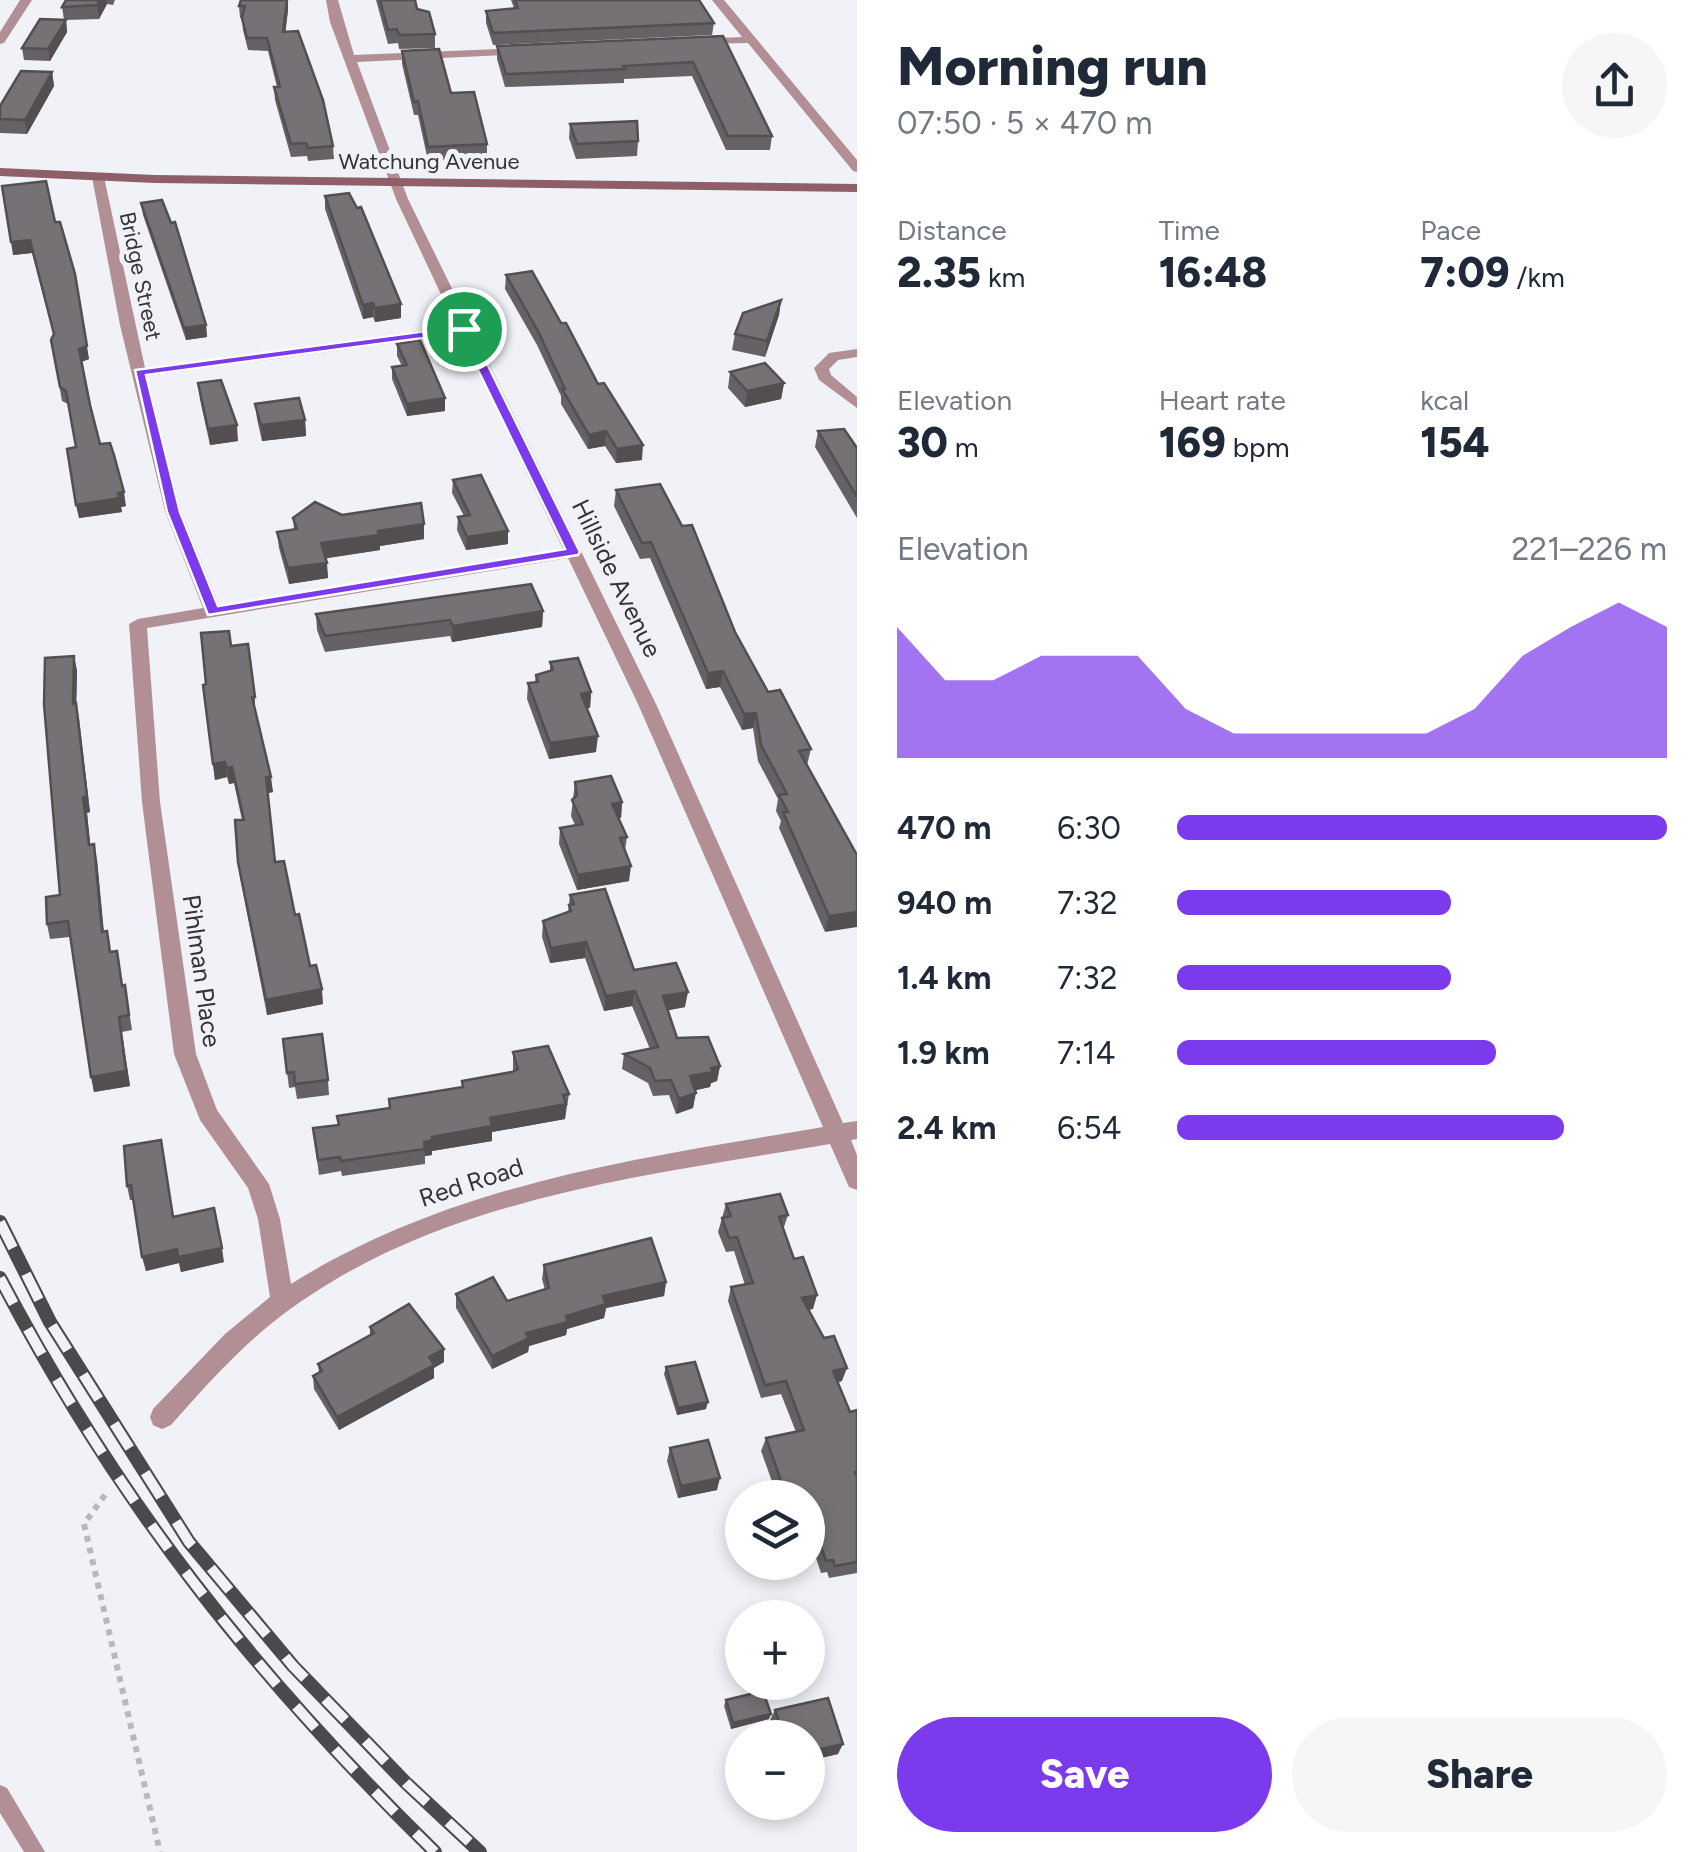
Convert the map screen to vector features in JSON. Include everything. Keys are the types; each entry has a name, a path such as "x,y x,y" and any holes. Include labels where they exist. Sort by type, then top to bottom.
{"main road":[{"name":"Watchung Avenue","path":"0,172 98,177 857,188"}],"street":[{"path":"0,40 26,0"},
{"name":"Hillside Avenue","path":"332,0 396,182 847,1132 857,1180"},
{"path":"718,0 857,168"},
{"path":"674,44 750,40"},
{"path":"350,59 541,50"},
{"name":"Bridge Street","path":"98,177 173,512 213,612"},
{"path":"139,373 464,329"},
{"path":"857,353 834,356 821,368 824,377 857,404"},
{"path":"213,612 573,552"},
{"name":"Pihlman Place","path":"213,612 138,626 151,802 185,1054 208,1114 258,1184 269,1218 282,1301"},
{"name":"Red Road","path":"162,1417 208,1364 282,1301 390,1239 471,1208 552,1185 847,1132"}],"lane":[{"path":"0,1795 35,1852"}],"path":[{"path":"106,1494 84,1524 160,1852"}],"building":[{"path":"66,0 100,0 97,5 62,7"},
{"path":"241,0 287,0 283,32 298,31 323,100 333,146 308,148 306,143 291,144 274,87 280,87 267,38 247,38 242,18 245,6 239,6"},
{"path":"380,0 415,0 417,9 429,12 435,34 399,35 397,29 388,30"},
{"path":"515,0 699,0 714,23 493,33 486,11 518,8"},
{"path":"40,19 66,20 48,49 22,48"},
{"path":"723,36 772,136 728,136 693,62 506,74 497,46"},
{"path":"439,49 451,93 474,92 487,144 428,147 402,51"},
{"path":"21,71 52,72 25,120 0,119 0,106"},
{"path":"637,121 638,141 577,144 570,124"},
{"path":"46,181 55,222 60,222 75,274 87,346 79,349 90,405 100,444 110,443 114,455 124,492 118,493 120,498 76,505 67,449 76,447 66,391 60,387 51,340 54,334 30,240 11,242 2,186"},
{"path":"349,193 357,208 361,207 401,304 375,308 373,303 363,305 325,196"},
{"path":"162,200 171,223 175,222 206,325 184,328 141,203"},
{"path":"532,271 561,323 566,323 598,384 604,383 643,445 617,449 606,431 589,435 506,275"},
{"path":"781,300 767,341 735,334 743,313"},
{"path":"420,340 445,398 407,404 392,367 407,365 397,344"},
{"path":"765,363 784,383 747,391 730,372"},
{"path":"221,380 237,425 208,429 198,383"},
{"path":"299,398 305,420 261,425 255,404"},
{"path":"844,429 857,448 857,497 818,431"},
{"path":"481,475 508,531 467,537 458,517 470,515 453,480"},
{"path":"660,484 682,526 692,525 735,632 768,692 780,690 811,749 799,751 857,855 857,912 829,916 783,812 788,812 779,795 787,794 761,745 756,713 744,714 723,671 708,673 651,542 642,543 616,490"},
{"path":"315,502 342,515 421,503 424,524 321,543 327,563 288,568 277,532 297,529 293,518"},
{"path":"531,584 543,611 453,626 450,620 325,636 316,614"},
{"path":"229,631 231,646 248,644 252,697 271,777 266,777 275,862 284,861 310,966 316,965 322,989 266,1000 238,862 235,820 244,820 232,767 227,768 225,762 213,764 203,685 206,684 201,633"},
{"path":"74,656 73,704 76,703 87,797 83,797 89,845 94,844 102,932 107,931 110,952 117,951 129,1015 119,1017 126,1071 91,1077 68,921 47,924 46,897 60,895 44,704 45,658"},
{"path":"578,658 591,692 581,694 598,736 550,743 528,683 538,682 536,675 553,670 550,662"},
{"path":"611,776 622,802 612,804 627,837 620,838 631,866 578,875 560,828 583,824 572,800 577,795 575,782"},
{"path":"605,889 634,970 676,963 688,992 663,996 677,1038 708,1037 720,1066 711,1068 713,1072 690,1076 696,1093 679,1099 671,1080 655,1081 650,1068 624,1054 658,1047 635,991 606,996 586,942 551,948 543,921 571,911 569,905 574,904 570,895"},
{"path":"322,1034 328,1080 295,1084 294,1072 287,1073 283,1039"},
{"path":"548,1046 569,1094 563,1095 566,1104 490,1118 492,1126 432,1137 424,1142 425,1149 341,1161 340,1157 318,1160 313,1128 339,1125 337,1116 390,1108 389,1099 463,1087 462,1081 512,1072 518,1069 513,1052"},
{"path":"161,1140 173,1217 214,1208 222,1248 178,1257 177,1249 142,1257 131,1185 127,1186 124,1146"},
{"path":"780,1194 788,1215 779,1217 794,1259 803,1257 817,1295 802,1298 824,1338 834,1336 847,1368 833,1371 850,1412 857,1410 857,1562 835,1566 833,1560 826,1561 825,1480 781,1480 766,1438 804,1430 786,1381 765,1385 731,1287 753,1283 737,1237 729,1238 722,1218 731,1216 726,1204"},
{"path":"651,1238 666,1282 603,1296 606,1304 566,1316 568,1322 526,1333 529,1338 492,1356 456,1294 493,1277 507,1301 549,1288 544,1265"},
{"path":"409,1304 444,1349 429,1357 434,1365 337,1417 313,1376 322,1371 318,1364 374,1333 370,1327"},
{"path":"695,1362 708,1402 678,1408 666,1367"},
{"path":"708,1440 720,1478 681,1486 670,1448"},
{"path":"828,1698 843,1744 825,1748 825,1720 778,1720 775,1710"},
{"path":"726,1700 766,1700 771,1714 732,1720"}],"railway":[{"path":"0,1222 50,1322 189,1542 293,1666 406,1783 480,1852"},
{"path":"0,1278 92,1437 194,1583 308,1719 435,1852"}],"route":[{"path":"464,329 573,552 213,612 173,512 139,373 464,329"}]}
